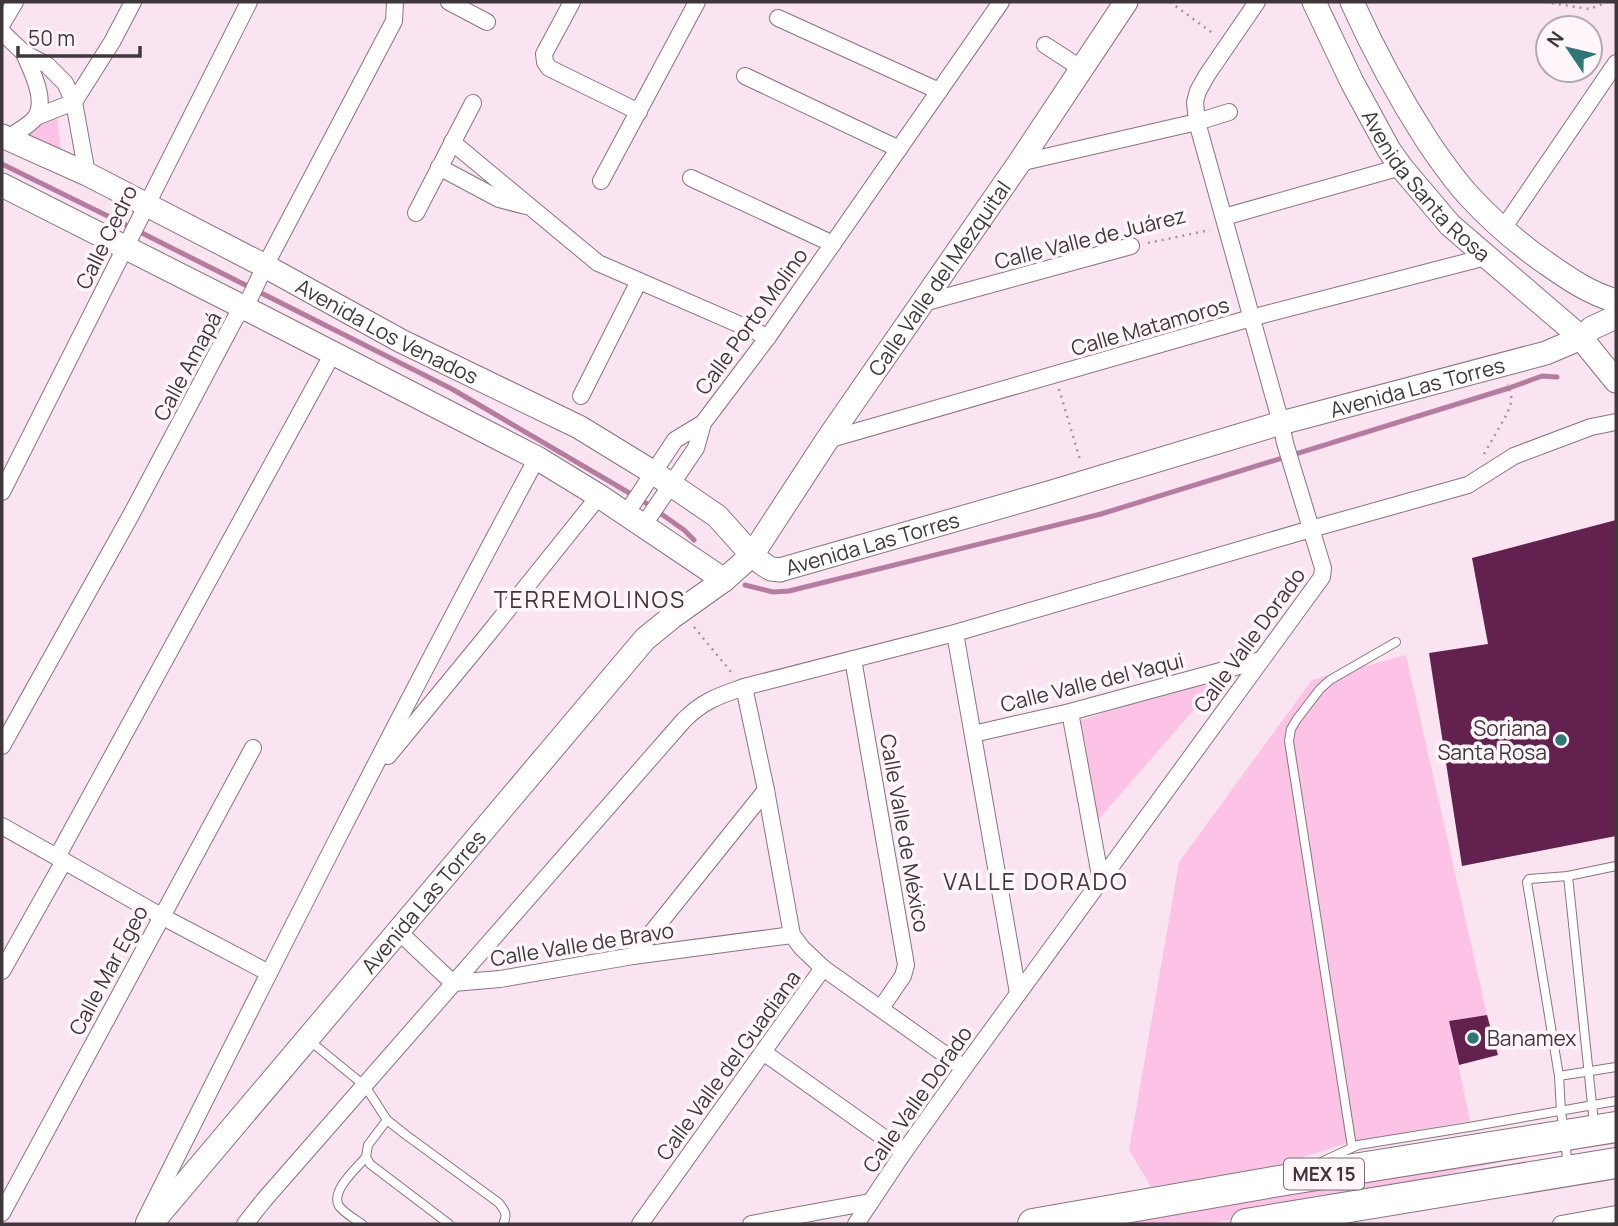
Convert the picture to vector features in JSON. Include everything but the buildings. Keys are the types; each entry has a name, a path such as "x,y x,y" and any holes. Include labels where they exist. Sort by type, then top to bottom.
{"highway":[{"name":"MEX 15","path":"1032,1224 1279,1181 1562,1123 1602,1141 1569,1171 1245,1224"}],"street":[{"path":"2,24 15,2"},
{"path":"5,137 36,117 74,102 113,42 133,2"},
{"name":"Calle Cedro","path":"2,492 249,2"},
{"name":"Calle Amapá","path":"2,747 131,515 236,317 248,301 394,21 395,2"},
{"path":"449,2 487,22"},
{"path":"572,2 544,54 544,62 549,68 639,112"},
{"path":"601,181 697,2"},
{"name":"Calle Porto Molino","path":"638,514 658,485 696,448 703,423 768,337 1002,2"},
{"name":"Calle Valle del Mezquital","path":"752,555 827,440 1019,163 1126,2"},
{"name":"Calle Valle Dorado","path":"856,1224 1018,993 1322,577 1323,568 1197,122 1195,103 1198,91 1257,2"},
{"name":"Avenida Santa Rosa","path":"1314,2 1352,82 1401,167 1450,225 1581,338 1616,381"},
{"name":"Avenida Santa Rosa","path":"1352,2 1385,72 1408,112 1469,197 1502,230 1578,286 1616,300"},
{"path":"778,18 939,91"},
{"path":"2,32 24,53 47,65 65,83 74,102 87,174"},
{"path":"1045,45 1082,69"},
{"path":"24,53 38,85 40,104 36,117"},
{"path":"1502,230 1616,63"},
{"path":"745,76 899,149"},
{"path":"416,213 473,103"},
{"path":"1019,163 1197,122 1228,112"},
{"name":"Avenida Los Venados","path":"5,137 87,174 135,227 248,301 333,353 537,458 598,496 638,514 724,580"},
{"path":"452,142 593,260 768,337"},
{"path":"439,167 499,199 529,206"},
{"path":"1226,222 1401,167"},
{"path":"691,178 833,244"},
{"name":"Avenida Los Venados","path":"2,185 135,227 262,273 579,427 658,485 717,516 752,555"},
{"name":"Calle Valle de Juárez","path":"923,303 1131,246"},
{"name":"Calle Matamoros","path":"827,440 1251,318 1486,257"},
{"path":"581,396 639,281"},
{"path":"1581,338 1592,328 1616,317"},
{"name":"Avenida Las Torres","path":"151,1224 645,639 724,580 752,555 771,569 780,570 1086,482 1283,433 1546,353 1581,338"},
{"path":"2,971 333,353"},
{"path":"245,1224 697,707 744,687 955,633 1468,485 1514,456 1591,428 1616,422"},
{"path":"143,1224 366,782 537,458"},
{"path":"366,782 598,496"},
{"path":"955,633 1018,993"},
{"name":"Calle Valle de México","path":"853,659 906,965 903,976 881,1008"},
{"name":"Calle Valle del Yaqui","path":"973,734 1070,712 1261,660"},
{"name":"Calle Valle del Guadiana","path":"640,1224 823,968 792,935 744,687"},
{"path":"1070,712 1101,881"},
{"name":"Calle Mar Egeo","path":"2,1213 253,748"},
{"path":"633,956 766,790"},
{"path":"2,826 161,916 269,973"},
{"path":"398,931 453,983"},
{"name":"Calle Valle de Bravo","path":"453,983 500,979 633,956 792,935"},
{"path":"823,968 964,1068"},
{"path":"764,1052 904,1152"},
{"path":"257,1224 264,1200"},
{"path":"751,1224 870,1202"},
{"path":"1561,1224 1616,1214"}],"lane":[{"path":"1352,1147 1289,741 1291,729 1297,719 1330,680 1396,642"},
{"path":"1569,1171 1559,1076 1527,882 1529,879 1568,876 1616,866"},
{"path":"1568,876 1587,1072 1602,1141"},
{"path":"307,1039 365,1086 387,1120 499,1203 506,1212 503,1224"},
{"path":"1559,1076 1616,1067"},
{"path":"1602,1141 1616,1101"},
{"path":"362,1224 340,1208 337,1199 339,1188 366,1157 368,1145 387,1120"},
{"path":"1279,1181 1358,1145 1562,1123"},
{"path":"366,1157 370,1164 449,1224"}],"path":[{"path":"1170,2 1228,45"},
{"path":"1545,2 1589,9 1608,2"},
{"name":"Calle Valle de Juárez","path":"1131,246 1226,222"},
{"path":"1485,453 1512,400 1503,365"},
{"path":"1055,376 1086,482"},
{"path":"680,611 744,687"}],"shaded area":[{"path":"57,116 63,164 16,141 29,130"},
{"path":"1406,655 1487,1015 1449,1021 1470,1121 1354,1141 1160,1202 1129,1150 1179,862 1312,680"},
{"path":"1227,672 1096,822 1070,724"},
{"path":"1546,1151 1434,1177 1379,1196 1205,1224 1106,1224"}],"waterway":[{"path":"2,164 452,389 643,501 694,540"},
{"path":"745,585 773,592 789,591 1101,514 1542,376 1557,377"}],"place":[{"name":"Soriana Santa Rosa","path":"1561,740"},
{"name":"Banamex","path":"1473,1038"}],"district":[{"name":"TERREMOLINOS","path":"590,599"},
{"name":"VALLE DORADO","path":"1036,881"}]}
